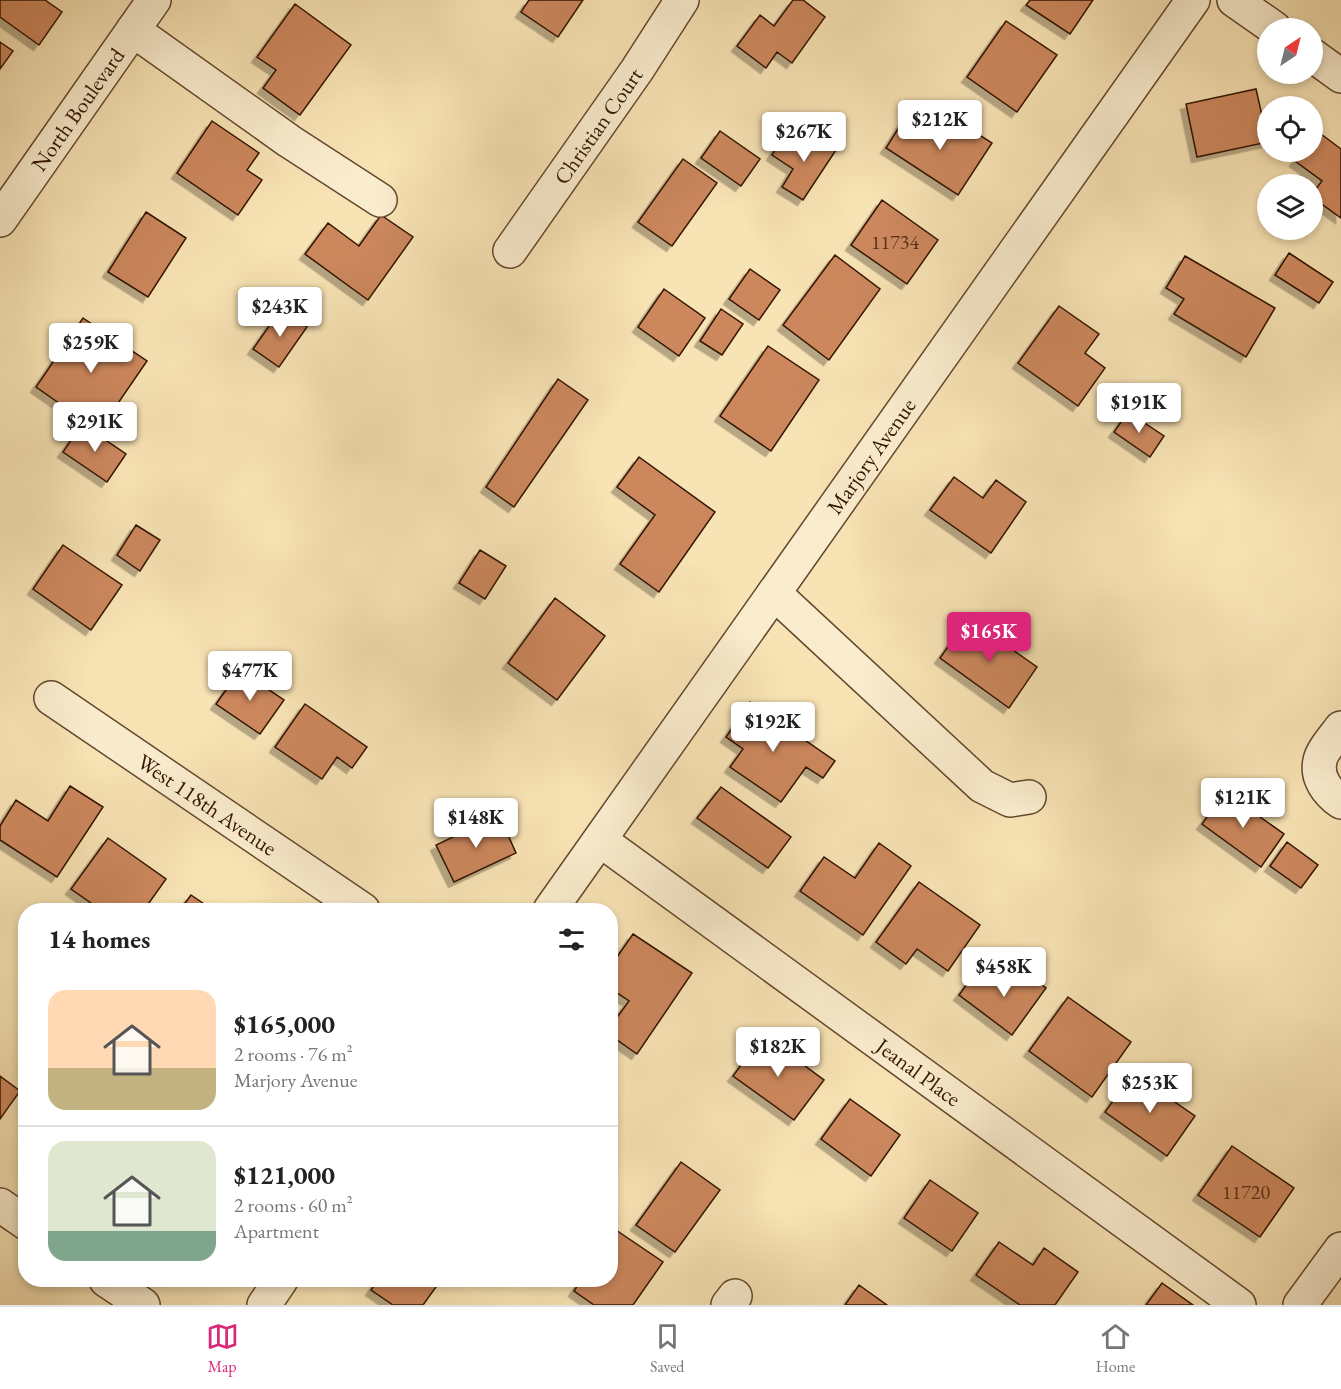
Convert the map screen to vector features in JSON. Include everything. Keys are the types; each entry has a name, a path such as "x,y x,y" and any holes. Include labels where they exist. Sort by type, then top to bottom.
{"street":[{"name":"North Boulevard","path":"0,220 154,0"},
{"name":"Christian Court","path":"510,251 637,70 682,0"},
{"name":"Marjory Avenue","path":"554,903 1193,0"},
{"path":"1234,0 1260,18"},
{"path":"133,30 289,141 380,200"},
{"path":"1323,64 1341,76"},
{"path":"774,593 982,786 1010,800 1029,797"},
{"name":"West 118th Avenue","path":"51,698 353,903"},
{"path":"1341,728 1320,760 1320,776 1330,794 1341,802"},
{"name":"Jeanal Place","path":"600,840 1239,1305"},
{"path":"0,1206 18,1218"},
{"path":"1300,1305 1341,1249"},
{"path":"116,1287 143,1305"},
{"path":"264,1305 276,1287"}],"building":[{"path":"0,0 45,0 62,12 39,45 0,17"},
{"path":"529,0 583,0 558,37 521,12"},
{"path":"793,0 803,0 825,17 792,63 777,52 766,68 737,46 760,15 774,26"},
{"path":"1030,0 1093,0 1070,34 1026,5"},
{"path":"295,4 351,45 300,115 263,88 276,70 257,57"},
{"path":"1006,21 1057,55 1017,112 967,77"},
{"path":"0,42 13,51 0,69"},
{"path":"1256,89 1257,144 1197,157 1186,104"},
{"path":"908,113 944,137 956,120 992,143 958,195 886,148"},
{"path":"212,121 259,153 247,170 262,180 238,215 177,173"},
{"path":"720,131 760,159 741,186 701,158"},
{"path":"817,133 838,147 803,200 782,187 793,169 772,155 783,137 805,151"},
{"path":"1323,136 1341,149 1341,218 1323,205 1323,174 1313,174 1296,162 1323,162"},
{"path":"683,159 717,183 672,246 638,222"},
{"path":"882,200 938,240 907,284 851,245"},
{"path":"146,212 186,238 148,297 108,272"},
{"path":"381,215 413,237 368,300 305,254 328,223 359,246"},
{"path":"1289,253 1333,282 1319,303 1275,275"},
{"path":"835,255 880,289 829,360 783,325"},
{"path":"1185,256 1275,308 1246,357 1174,314 1184,299 1166,288"},
{"path":"750,269 780,290 759,320 729,299"},
{"path":"664,289 705,318 679,356 638,327"},
{"path":"1059,306 1099,334 1085,353 1105,368 1078,406 1018,363"},
{"path":"281,309 307,327 279,367 253,349"},
{"path":"721,309 743,324 722,355 700,341"},
{"path":"83,318 147,361 99,431 36,387"},
{"path":"768,346 819,380 771,451 720,416"},
{"path":"558,379 588,400 514,507 486,487"},
{"path":"1128,412 1164,436 1150,457 1114,432"},
{"path":"82,424 126,454 107,482 63,452"},
{"path":"639,457 715,512 659,592 620,564 655,515 617,487"},
{"path":"954,477 983,498 996,480 1026,502 991,553 930,510"},
{"path":"136,525 160,540 140,571 117,555"},
{"path":"63,545 122,585 91,630 33,589"},
{"path":"480,550 506,566 485,599 459,583"},
{"path":"555,598 605,636 557,700 508,663"},
{"path":"968,618 1037,667 1009,708 940,658"},
{"path":"240,670 284,700 260,734 216,704"},
{"path":"750,702 835,761 823,778 806,767 781,802 730,767 743,749 726,737"},
{"path":"305,704 367,747 352,768 337,757 322,779 275,747"},
{"path":"70,786 103,807 57,877 0,840 0,826 16,800 48,821"},
{"path":"721,787 791,837 768,868 697,818"},
{"path":"1225,792 1284,834 1261,867 1202,824"},
{"path":"499,815 516,853 454,882 436,845"},
{"path":"108,838 166,879 149,903 91,903 71,889"},
{"path":"1287,842 1318,865 1301,888 1270,866"},
{"path":"879,843 911,866 863,935 800,891 824,857 855,878"},
{"path":"919,882 980,925 948,971 917,949 906,964 876,942"},
{"path":"191,895 203,903 185,903"},
{"path":"633,934 692,973 637,1054 618,1041 618,1016 629,1001 618,993 618,956"},
{"path":"1019,968 1046,988 1012,1035 959,995 978,969 1004,988"},
{"path":"1068,997 1131,1042 1092,1097 1029,1051"},
{"path":"763,1035 824,1080 794,1120 733,1076"},
{"path":"1133,1073 1195,1116 1167,1156 1105,1112"},
{"path":"0,1076 18,1090 18,1094 0,1119"},
{"path":"850,1099 900,1135 871,1176 821,1139"},
{"path":"1232,1146 1294,1188 1260,1237 1198,1195"},
{"path":"681,1162 720,1190 675,1252 636,1225"},
{"path":"930,1180 978,1213 952,1251 904,1218"},
{"path":"618,1231 663,1262 633,1305 594,1305 574,1291 577,1287 618,1287"},
{"path":"999,1242 1033,1265 1044,1248 1078,1272 1055,1305 1020,1305 976,1275"},
{"path":"1162,1283 1193,1305 1146,1305"},
{"path":"859,1285 887,1305 845,1305"},
{"path":"373,1287 436,1287 423,1305 393,1305 371,1290"}]}
